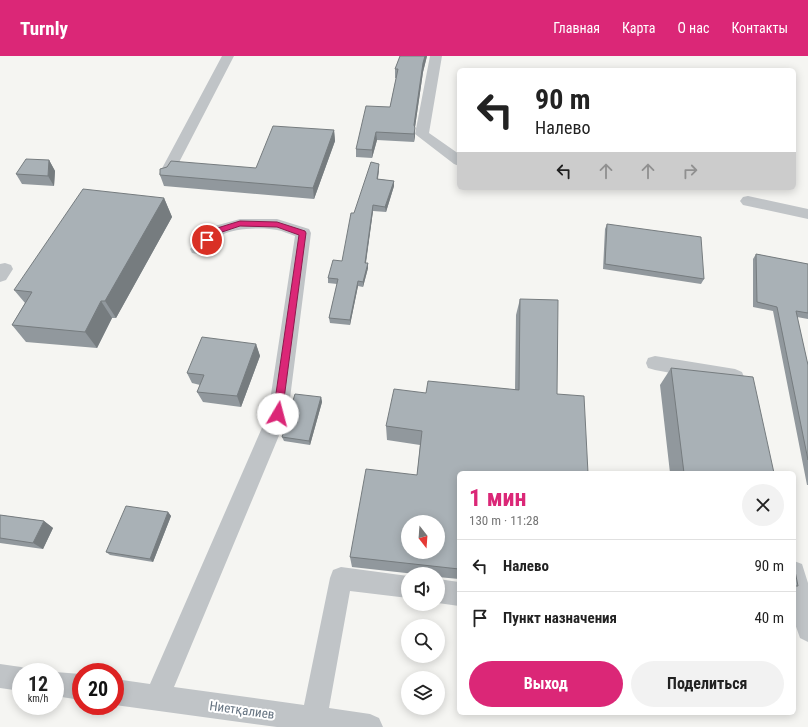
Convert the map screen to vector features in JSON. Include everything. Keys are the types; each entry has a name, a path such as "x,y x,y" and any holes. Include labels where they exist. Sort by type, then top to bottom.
{"street":[{"path":"166,174 228,56"},
{"path":"436,56 422,134 457,160"},
{"path":"748,201 808,214"},
{"path":"157,698 278,414 303,233 277,224 240,224 216,231 198,249"},
{"path":"655,363 748,379 749,387"},
{"path":"303,721 341,578 401,586"},
{"path":"796,584 802,620"},
{"path":"445,592 457,594"},
{"path":"0,676 12,678"},
{"name":"Ниетқалиев","path":"124,693 303,721 370,727"}],"building":[{"path":"400,56 425,56 414,125 414,134 376,132 372,150 356,149 366,106 390,107 398,69 395,69"},
{"path":"273,126 334,130 313,188 160,175 160,169 167,167 171,161 256,168"},
{"path":"26,159 49,160 48,176 16,174"},
{"path":"371,162 379,164 377,179 394,181 385,207 373,205 365,263 368,263 363,282 358,281 350,320 329,318 338,279 328,278 333,260 342,261 351,213 354,213"},
{"path":"83,189 164,198 105,301 101,301 85,332 12,325 32,292 14,290"},
{"path":"607,224 701,237 704,279 605,264"},
{"path":"756,254 808,264 808,313 796,311 808,365 808,460 777,307 757,302"},
{"path":"520,299 558,300 557,394 584,396 588,471 457,471 457,569 350,557 366,469 417,475 422,431 386,426 394,389 426,393 428,381 519,390"},
{"path":"202,337 256,344 237,396 197,392 204,375 187,373"},
{"path":"671,368 753,377 774,471 684,471"},
{"path":"295,394 321,397 309,441 282,437"},
{"path":"126,506 168,512 150,559 106,552"},
{"path":"0,515 44,521 33,543 0,538"}],"route":[{"path":"207,240 216,231 240,224 277,224 303,233 278,414"}]}
